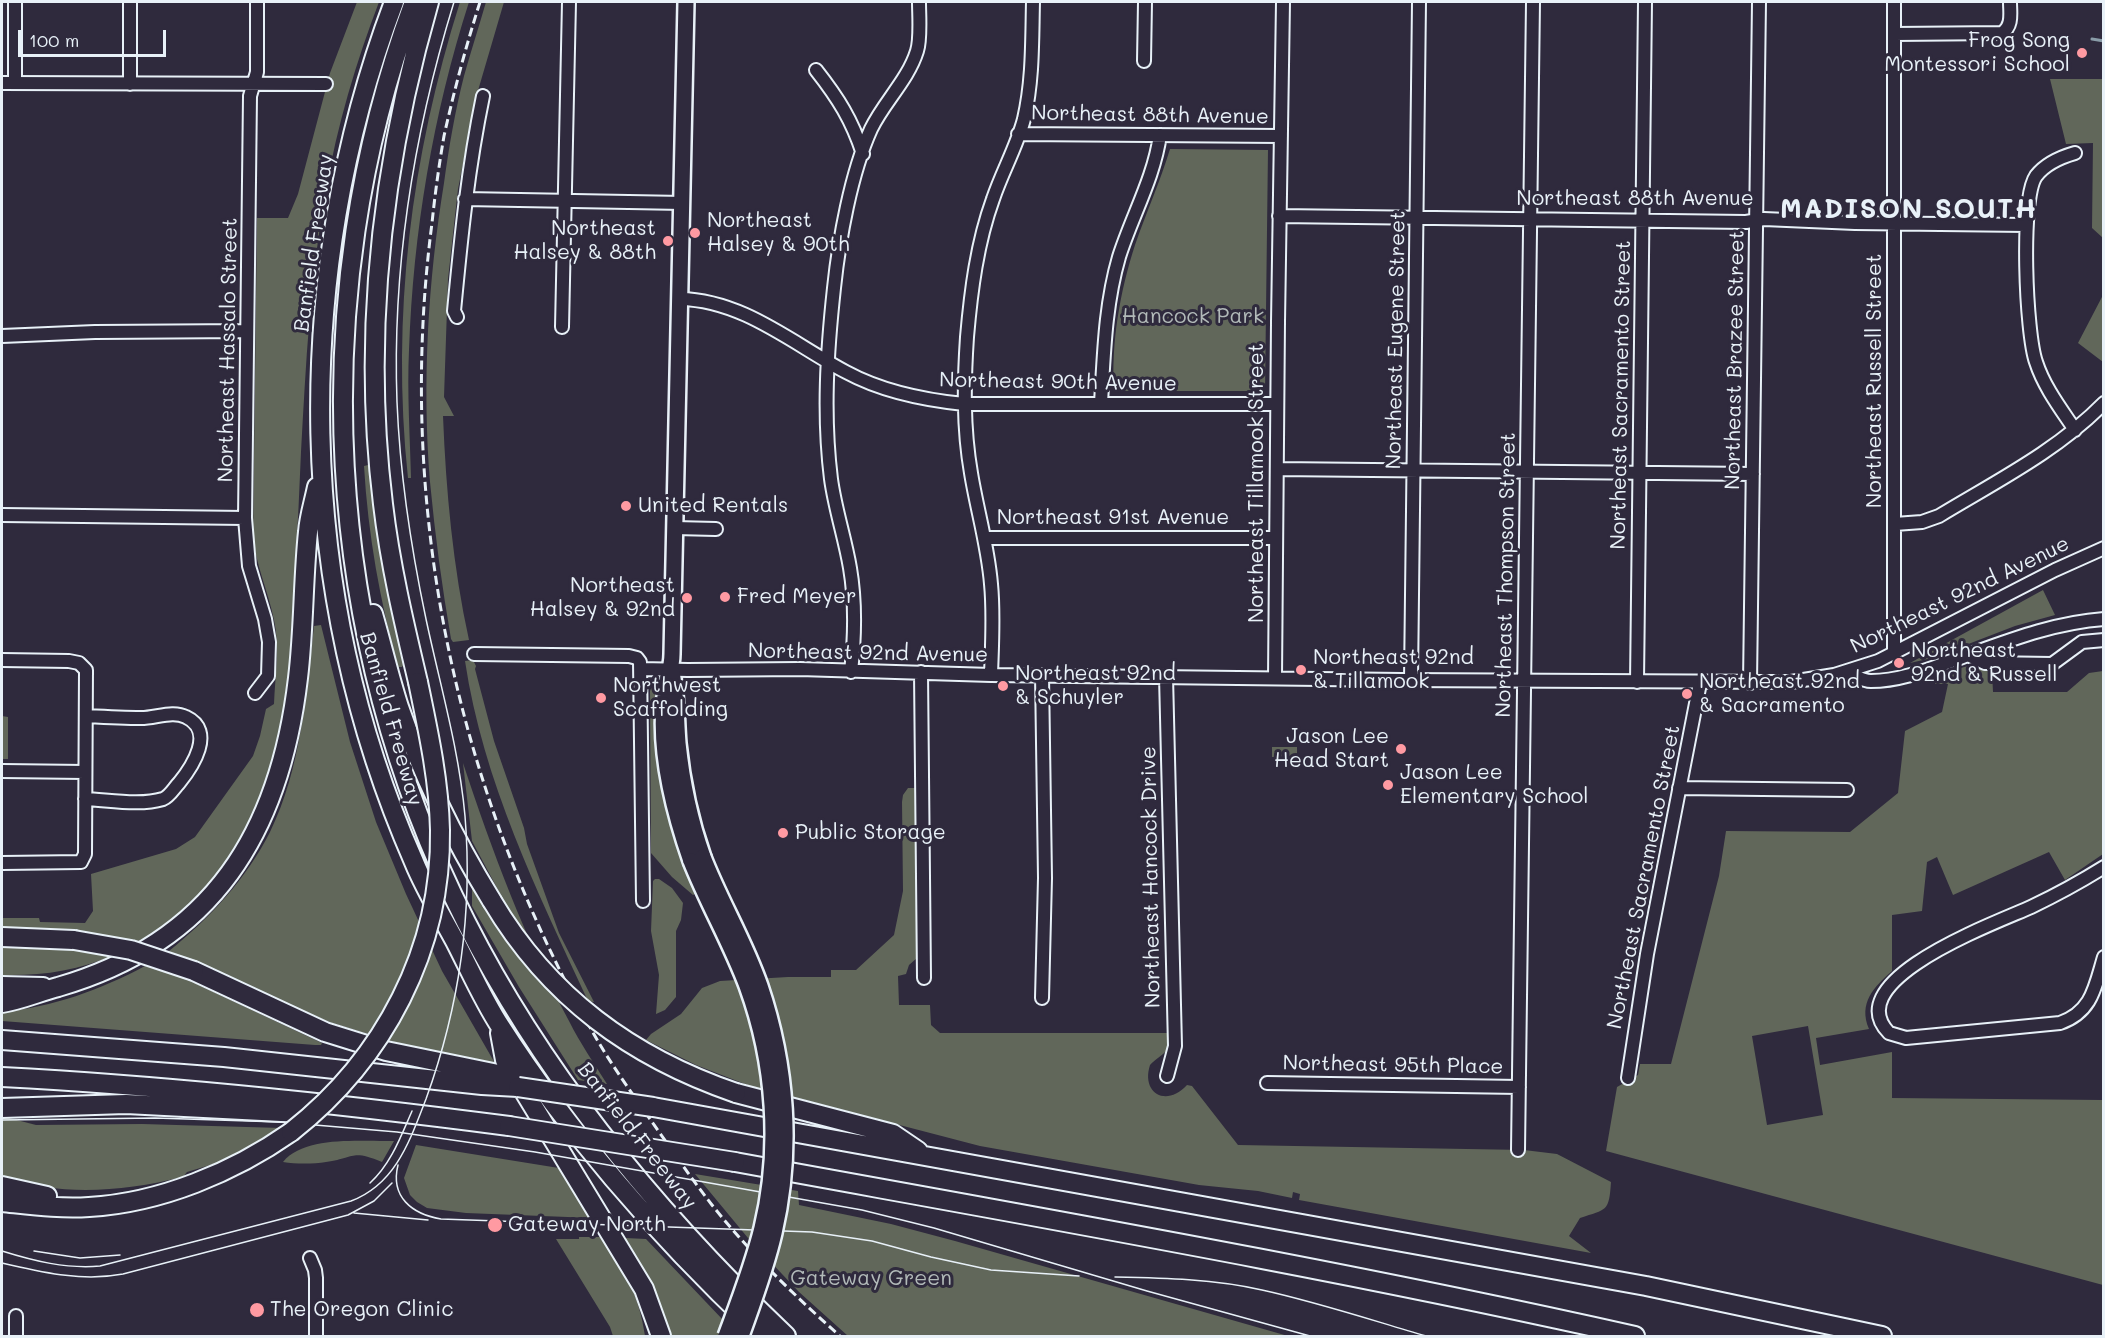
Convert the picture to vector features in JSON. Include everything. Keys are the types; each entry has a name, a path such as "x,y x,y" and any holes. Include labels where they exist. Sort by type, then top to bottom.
{"highway":[{"name":"Banfield Freeway","path":"394,2 358,115 335,225 323,335 320,409 321,473 330,555 342,630 358,699 377,766 415,866 498,1023 542,1087 611,1174 683,1255 764,1336"},
{"name":"Banfield Freeway","path":"414,2 396,52 376,122 361,193 350,264 344,338 345,466 353,555 371,660 399,759 436,858 456,903 484,955 541,1048 625,1162 695,1244 786,1336"},
{"path":"2,1202 89,1207 132,1202 204,1180 250,1159 291,1132 342,1086 377,1042 400,1004 424,942 435,900 440,827 431,748 397,590 383,503 375,409 375,324 381,229 388,182 405,93 429,2"},
{"path":"2,1003 103,972 145,950 172,932 209,898 255,833 276,783 290,729 301,644 308,530 321,473"},
{"path":"353,555 399,707 456,839 492,902 528,954 556,986 589,1015 622,1039 664,1064 701,1081 736,1092 893,1134 923,1155"},
{"path":"2,938 74,940 131,950 194,971 325,1032 386,1051 498,1074 518,1087"},
{"path":"2,986 57,987"},
{"path":"498,1023 506,1060 644,1289 661,1336"},
{"path":"2,1040 225,1057 518,1087 653,1107 1646,1286 1882,1336"},
{"path":"2,1077 179,1089 348,1106 509,1126 735,1162 1297,1265 1431,1291 1635,1336"},
{"path":"2,1108 126,1104 301,1113 348,1106"},
{"path":"2,1186 78,1199 159,1194"},
{"path":"644,1289 645,1309 651,1336"}],"main road":[{"path":"686,2 675,528 671,670 665,695 666,750 673,800 748,989 764,1047 772,1102 772,1165 766,1209 753,1260 726,1336"},
{"path":"697,859 742,943 760,985 776,1044 784,1101 784,1166 779,1211 769,1253 741,1336"}],"street":[{"path":"15,2 8,83 326,84"},
{"path":"130,2 130,84"},
{"name":"Northeast Hassalo Street","path":"255,693 268,676 269,642 265,619 249,566 245,518 250,96 257,72 257,2"},
{"path":"562,327 569,2"},
{"path":"851,672 855,627 854,600 850,568 834,498 829,458 828,362 834,286 842,237 862,154 871,129 918,50 919,2"},
{"path":"991,675 991,585 985,538 971,474 964,404 967,334 978,255 992,201 1023,122 1029,96 1032,69 1033,2"},
{"path":"1144,61 1145,2"},
{"name":"Northeast Tillamook Street","path":"1275,678 1283,2"},
{"name":"Northeast Eugene Street","path":"1411,680 1419,2"},
{"name":"Northeast Thompson Street","path":"1518,1149 1533,2"},
{"name":"Northeast Sacramento Street","path":"1637,682 1645,2"},
{"name":"Northeast Brazee Street","path":"1750,683 1758,2"},
{"name":"Northeast Russell Street","path":"1894,2 1894,653"},
{"path":"1894,34 1993,34 2007,30 2010,21 2010,2"},
{"path":"816,70 847,114 855,129 862,154"},
{"path":"457,317 454,311 465,199 471,152 483,96"},
{"name":"Northeast 88th Avenue","path":"1018,134 1281,136"},
{"path":"1101,403 1105,338 1113,286 1127,233 1149,180 1160,135"},
{"path":"2075,153 2055,160 2037,175 2031,188 2026,225 2028,312 2033,351 2039,372 2075,430"},
{"path":"465,199 682,203"},
{"name":"Northeast 88th Avenue","path":"1279,216 2026,225"},
{"name":"Northeast 90th Avenue","path":"680,299 708,301 739,312 857,377 906,394 964,404 1277,404"},
{"path":"2,336 95,332 247,331"},
{"path":"1895,524 1922,522 1939,516 2052,446 2075,430 2103,403"},
{"path":"1277,469 1753,474"},
{"path":"2,515 245,518"},
{"path":"675,528 716,529"},
{"name":"Northeast 91st Avenue","path":"985,538 1276,538"},
{"name":"Northeast 92nd Avenue","path":"474,654 629,656 638,658 641,669 671,670 800,669 991,675 1791,682 1845,672 1878,661 2047,574 2103,548"},
{"path":"1845,672 1868,681 1882,680 1927,670 2036,631 2070,623 2103,619"},
{"path":"1968,655 1985,663 2052,664 2082,642 2103,640"},
{"path":"2,660 79,663 86,670 87,716 84,854 81,862 2,864"},
{"path":"641,669 643,901"},
{"path":"921,672 924,978"},
{"path":"1042,675 1045,878 1042,998"},
{"name":"Northeast Hancock Drive","path":"1166,676 1175,1046 1167,1076"},
{"name":"Northeast Sacramento Street","path":"1628,1078 1647,954 1700,683"},
{"path":"85,799 152,802 166,797 183,777 199,752 201,737 195,724 186,717 171,714 141,718 87,716"},
{"path":"2,771 85,772"},
{"path":"1679,788 1847,790"},
{"path":"2103,867 2060,893 1952,943 1922,960 1884,993 1878,1006 1878,1017 1889,1033 1906,1038 2060,1023 2074,1017 2086,1006 2094,989 2103,957"},
{"name":"Northeast 95th Place","path":"1267,1083 1519,1087"},
{"path":"310,1258 316,1278 316,1336"},
{"path":"16,1316 16,1336"}],"green space":[{"path":"357,2 379,2 355,71 342,118 330,166 321,223 312,288 307,353 286,704 270,780 236,853 187,910 142,946 2,930 2,918 39,918 40,922 85,923 93,911 91,874 176,849 195,837 253,756 266,709 274,704 276,630 256,556 253,534 257,218 288,218 298,194 330,73"},
{"path":"460,2 469,2 435,130 415,262 408,366 411,478 408,478 403,417 402,357 409,237 429,119"},
{"path":"486,2 504,2 477,94 458,189 448,279 444,397 454,416 443,416 444,444 455,557 469,640 453,642 442,580 430,482 427,407 428,332 438,220 452,129 464,76"},
{"path":"2050,79 2103,79 2103,238 2092,228 2093,143 2066,144"},
{"name":"Hancock Park","path":"1170,149 1268,150 1265,391 1114,391 1115,336 1125,280 1135,245"},
{"path":"2103,295 2103,362 2078,343"},
{"path":"368,465 404,664 402,667 398,667 376,568 366,492 364,466"},
{"path":"2043,590 2055,615 2015,626 1932,658 1910,663"},
{"path":"321,625 350,742 376,822 442,971 496,1065 394,1042 329,1022 169,951 226,897 250,866 270,832 289,783 301,731 314,626"},
{"path":"473,660 494,741 524,828 527,844 559,933 594,1002 588,1001 531,877 498,792 473,706 465,661"},
{"path":"1968,666 1992,672 1993,692 2067,692 2089,673 2103,671 2103,854 2065,880 2049,852 1953,895 1937,857 1927,862 1922,911 1892,915 1892,971 1879,983 1867,1003 1865,1011 1869,1029 1816,1038 1820,1065 1892,1052 1892,1098 2103,1100 2103,1285 1606,1151 1617,1087 1638,1075 1640,1064 1671,1064 1719,876 1726,831 1850,832 1898,793 1905,731 1942,712 1948,684 1935,684 1935,675","holes":["1808,1026 1823,1115 1767,1125 1752,1036"]},
{"path":"653,684 659,686 699,892 693,895 672,877 651,853 650,691"},
{"path":"2,716 8,717 8,759 2,759"},
{"path":"1272,747 1297,747 1297,763 1282,763 1276,757 1272,757"},
{"path":"463,763 524,927 573,1029 607,1084 578,1080 519,987 472,906 472,884 490,913 505,903 472,841"},
{"path":"908,788 916,788 917,958 909,965 906,974 898,976 899,1005 930,1005 931,1025 940,1033 1170,1033 1167,1049 1150,1065 1148,1075 1152,1090 1157,1094 1171,1096 1187,1085 1192,1086 1238,1145 1524,1150 1557,1154 1611,1182 1609,1199 1605,1208 1580,1218 1569,1236 1591,1253 1299,1200 1300,1194 1293,1192 1292,1198 1258,1191 1199,1185 980,1146 750,1086 696,1065 646,1040 651,1034 681,1014 702,988 720,981 831,977 831,970 856,970 894,935 903,891 902,802 903,795"},
{"path":"659,879 672,888 683,903 681,920 676,931 676,997 665,1010 656,1014 659,975 651,931 653,881"},
{"path":"63,947 114,955 87,965 59,971 30,975 2,975 2,948"},
{"path":"145,966 184,978 322,1043 315,1045 2,1021 2,1012 58,1002 111,983"},
{"path":"2,1118 36,1125 142,1124 282,1128 282,1131 230,1159 187,1172 183,1177 114,1189 70,1190 25,1184 2,1178"},
{"path":"394,1141 382,1162 358,1155 321,1163 283,1162 293,1153 305,1147 319,1144"},
{"path":"416,1145 565,1169 593,1218 466,1213 427,1208 410,1195 404,1178"},
{"name":"Gateway Green","path":"695,1174 798,1191 799,1205 891,1224 955,1241 1288,1336 848,1336 799,1292 748,1238"},
{"path":"579,1237 607,1237 631,1285 645,1336 613,1336 610,1327 556,1239 579,1239"},
{"path":"625,1238 646,1239 724,1321 718,1336 670,1336 658,1297"}],"waterway":[{"path":"2092,39 2104,41"}],"tram line":[{"path":"2,1251 50,1263 100,1266 351,1201 379,1184 390,1172 407,1145 426,1099 447,1030 461,960 465,924 467,852 458,766 431,644 407,512 398,430 396,351 402,250 417,150 454,2"},
{"path":"370,1183 390,1158 412,1111"},
{"path":"2,1120 155,1118 280,1122 397,1132 535,1152 862,1210 934,1228 1310,1336"},
{"path":"398,1165 396,1176 400,1195 421,1213 441,1219 812,1232 872,1241 991,1270 1079,1276"},
{"path":"2,1263 47,1273 77,1276 123,1274 348,1215 374,1201 392,1183"},
{"path":"354,1213 428,1220"},
{"path":"34,1251 80,1258 120,1255"},
{"path":"1115,1277 1189,1280 1244,1286 1303,1300 1426,1336"}],"railway":[{"path":"480,2 460,69 444,136 433,212 423,329 422,436 431,542 448,647 474,750 507,850 549,948 605,1053 704,1195 727,1223 773,1274 840,1336"}],"place":[{"name":"Frog Song Montessori School","path":"2082,53"},
{"name":"Northeast Halsey & 90th","path":"695,233"},
{"name":"Northeast Halsey & 88th","path":"668,241"},
{"name":"United Rentals","path":"626,506"},
{"name":"Fred Meyer","path":"725,597"},
{"name":"Northeast Halsey & 92nd","path":"687,598"},
{"name":"Northeast 92nd & Russell","path":"1899,663"},
{"name":"Northeast 92nd & Tillamook","path":"1301,670"},
{"name":"Northeast 92nd & Schuyler","path":"1003,686"},
{"name":"Northeast 92nd & Sacramento","path":"1687,694"},
{"name":"Northwest Scaffolding","path":"601,698"},
{"name":"Jason Lee Head Start","path":"1401,749"},
{"name":"Jason Lee Elementary School","path":"1388,785"},
{"name":"Public Storage","path":"783,833"},
{"name":"Gateway North","path":"495,1225"},
{"name":"The Oregon Clinic","path":"257,1310"}],"district":[{"name":"MADISON SOUTH","path":"1909,210"}]}
